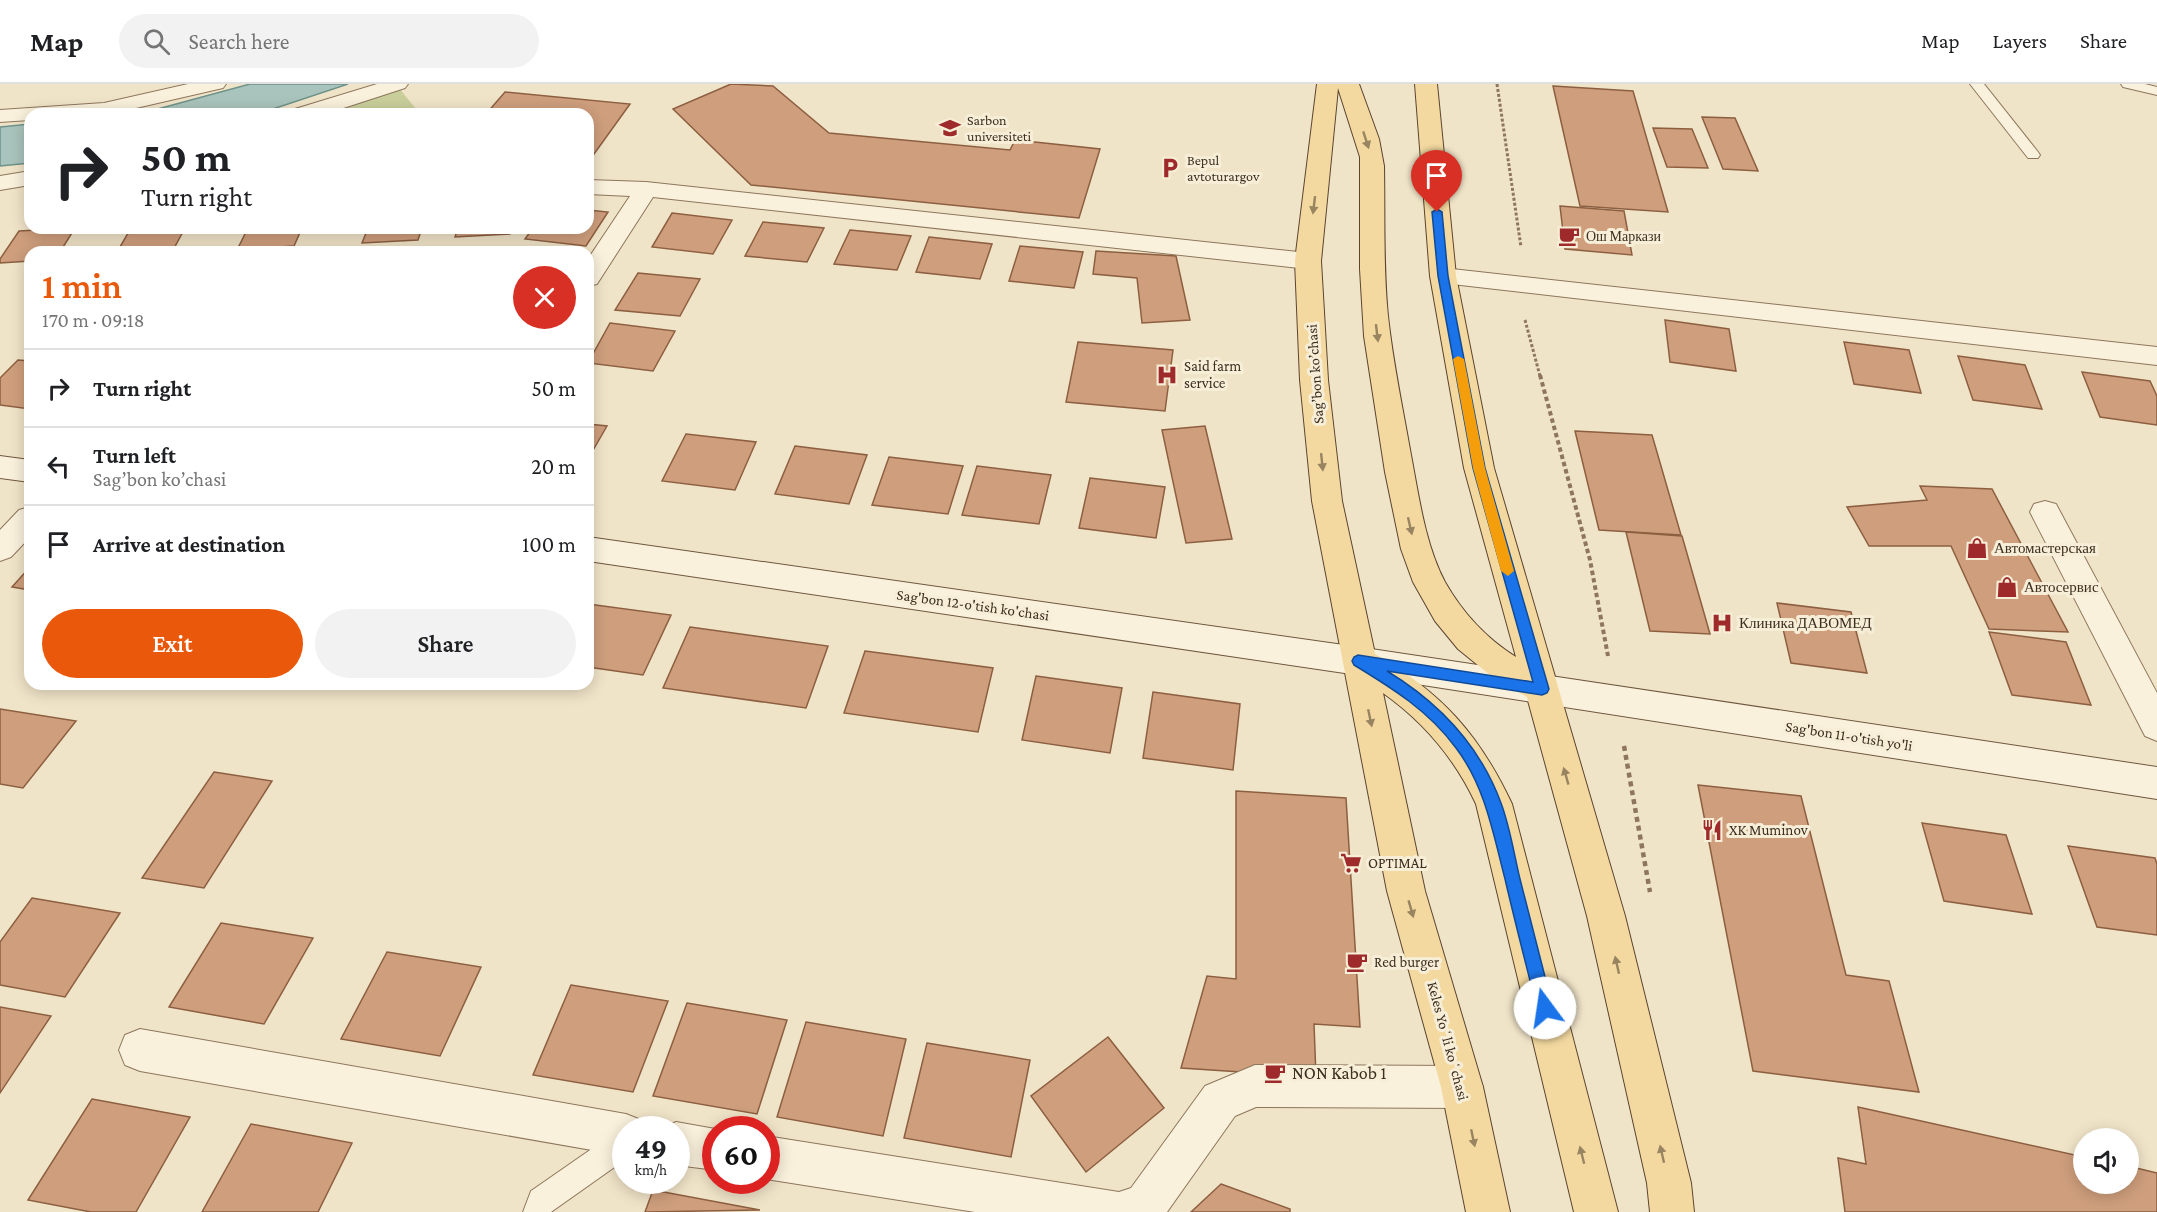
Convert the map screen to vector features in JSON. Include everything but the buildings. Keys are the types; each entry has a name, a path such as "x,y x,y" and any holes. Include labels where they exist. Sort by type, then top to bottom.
{"main road":[{"name":"Sag’bon ko’chasi","path":"1328,84 1308,261 1314,380 1326,501 1358,661"},
{"path":"1348,84 1371,157 1376,327 1404,500 1420,563 1439,601 1470,641 1510,673 1542,689"},
{"path":"1426,84 1443,276 1479,468 1606,916 1669,1183 1672,1212"},
{"path":"1358,661 1406,689 1444,724 1473,761 1494,804 1596,1212"},
{"name":"Keles Yoʻli koʻchasi","path":"1358,661 1406,891 1462,1088 1488,1212"}],"street":[{"path":"108,108 216,84"},
{"path":"322,108 398,84"},
{"path":"0,116 24,114"},
{"path":"0,183 24,179"},
{"path":"594,187 646,189 1308,261"},
{"path":"594,269 646,189"},
{"path":"1443,276 2157,357"},
{"path":"0,467 24,470"},
{"path":"2045,512 2157,726"},
{"path":"0,549 24,524"},
{"name":"Sag'bon 12-o'tish ko'chasi","path":"594,550 1542,689"},
{"name":"Sag'bon 11-o'tish yo'li","path":"1542,689 2157,783"},
{"path":"140,1050 612,1133"},
{"path":"1125,1212 1146,1204 1220,1101 1255,1086 1462,1088"},
{"path":"780,1159 1113,1212"}],"lane":[{"path":"1977,84 2033,155"},
{"path":"2128,84 2157,91"},
{"path":"537,1212 541,1201 612,1152"}],"path":[{"path":"1497,84 1527,284"}],"green space":[{"path":"399,88 415,108 337,108"}],"water":[{"path":"250,84 348,84 276,108 161,108"},
{"path":"24,125 24,164 0,166 0,127"}],"slow traffic":[{"path":"1458,359 1479,468 1508,571"}],"place":[{"name":"Sarbon universiteti","path":"950,128"},
{"name":"Bepul avtoturargov","path":"1170,168"},
{"name":"Ош Маркази","path":"1569,236"},
{"name":"Said farm service","path":"1167,375"},
{"name":"Автомастерская","path":"1977,548"},
{"name":"Автосервис","path":"2007,587"},
{"name":"Клиника ДАВОМЕД","path":"1722,623"},
{"name":"XK Muminov","path":"1712,830"},
{"name":"OPTIMAL","path":"1351,863"},
{"name":"Red burger","path":"1357,962"},
{"name":"NON Kabob 1","path":"1275,1073"}],"route":[{"path":"1437,212 1443,276 1479,468 1542,689 1358,661 1406,689 1426,706 1460,742 1473,761 1494,804 1545,1008"}]}
